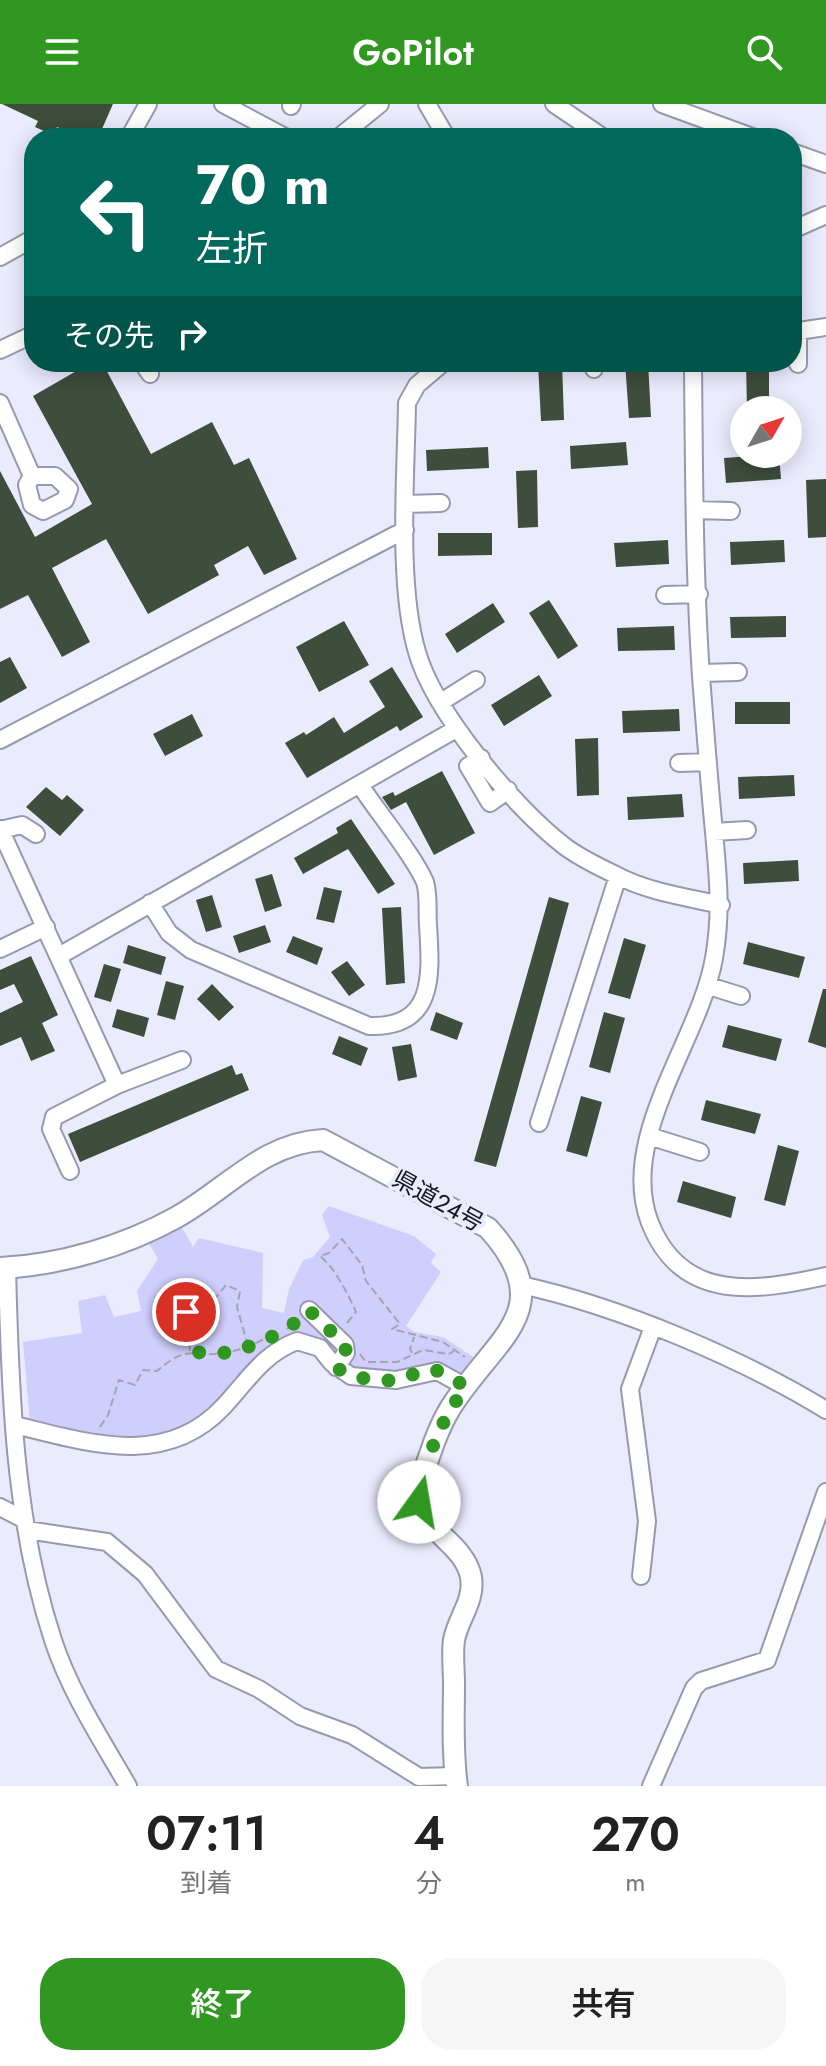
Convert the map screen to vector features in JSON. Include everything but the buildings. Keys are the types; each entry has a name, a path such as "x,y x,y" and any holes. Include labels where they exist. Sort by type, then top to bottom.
{"main road":[{"name":"県道24号","path":"3,1268 115,1247 180,1215 275,1151 301,1141 323,1140 488,1228 508,1249 521,1285"},
{"path":"456,1781 454,1640 471,1595 471,1579 467,1564 424,1518 419,1502 421,1481 450,1409 519,1317 521,1285"}],"street":[{"path":"135,128 148,104"},
{"path":"223,104 268,128"},
{"path":"350,128 380,104"},
{"path":"427,104 441,128"},
{"path":"554,104 589,128"},
{"path":"662,104 728,128"},
{"path":"802,156 826,164"},
{"path":"802,226 826,215"},
{"path":"0,257 24,244"},
{"path":"802,332 826,327"},
{"path":"0,350 24,339"},
{"path":"432,372 417,385 407,403 405,530 410,624 425,675 456,729 508,790 564,845 618,876 665,893 721,905"},
{"path":"693,372 701,673 721,905 709,986 649,1136 645,1202 654,1231 676,1262 714,1284 735,1289 763,1289 826,1276"},
{"path":"0,403 32,476"},
{"path":"405,504 441,503"},
{"path":"695,510 731,511"},
{"path":"0,740 405,530"},
{"path":"665,595 699,594"},
{"path":"701,673 738,672"},
{"path":"441,702 476,680"},
{"path":"59,956 456,729"},
{"path":"679,763 708,762"},
{"path":"150,903 169,933 191,950 369,1026 389,1027 407,1019 420,1006 428,989 431,970 425,883 360,785"},
{"path":"36,834 22,825 0,829 117,1085"},
{"path":"714,832 747,830"},
{"path":"539,1123 618,876"},
{"path":"0,949 46,927"},
{"path":"709,986 741,996"},
{"path":"70,1171 51,1129 54,1117 117,1085 182,1060"},
{"path":"649,1136 700,1152"},
{"path":"3,1268 25,1524 53,1640 74,1692 128,1786"},
{"path":"521,1285 577,1297 653,1327 792,1389 826,1410"},
{"path":"309,1310 345,1345 346,1353 336,1367"},
{"path":"641,1576 647,1521 630,1389 653,1327"},
{"path":"15,1425 89,1441 146,1448 173,1440 207,1421 266,1358 297,1341 320,1348 336,1367 351,1376 396,1380 428,1370 437,1371 466,1387"},
{"path":"651,1786 694,1688 701,1681 767,1660 826,1492"},
{"path":"0,1507 25,1524 107,1542 145,1574 216,1669 259,1689 300,1716 352,1735 419,1777 456,1781"}],"path":[{"path":"334,1335 356,1312 331,1265 320,1256 329,1253 342,1239 362,1265 366,1281 396,1315 400,1324 392,1329 443,1342 480,1368"},
{"path":"190,1353 186,1312 192,1303 212,1302 226,1285 240,1291 237,1307 248,1346"},
{"path":"89,1441 108,1415 119,1380 135,1385 143,1370 157,1371 176,1354 226,1353 248,1346 297,1323 309,1310"},
{"path":"413,1354 410,1349 414,1337"},
{"path":"355,1342 366,1362 397,1362 423,1350 449,1354 455,1351"}],"shaded area":[{"path":"329,1206 414,1236 436,1254 431,1263 441,1272 406,1326 414,1332 443,1337 482,1363 465,1387 441,1372 358,1376 294,1342 179,1437 119,1439 30,1423 23,1342 82,1333 78,1301 105,1295 114,1317 141,1311 137,1291 158,1259 144,1235 177,1219 193,1247 199,1238 263,1253 262,1308 284,1313 289,1289 303,1260 313,1257 330,1237 322,1215"}],"route":[{"path":"186,1312 190,1353 226,1353 248,1346 297,1323 309,1310 345,1345 346,1353 336,1367 351,1376 396,1380 428,1370 437,1371 466,1387 450,1409 421,1481 419,1502"}]}
